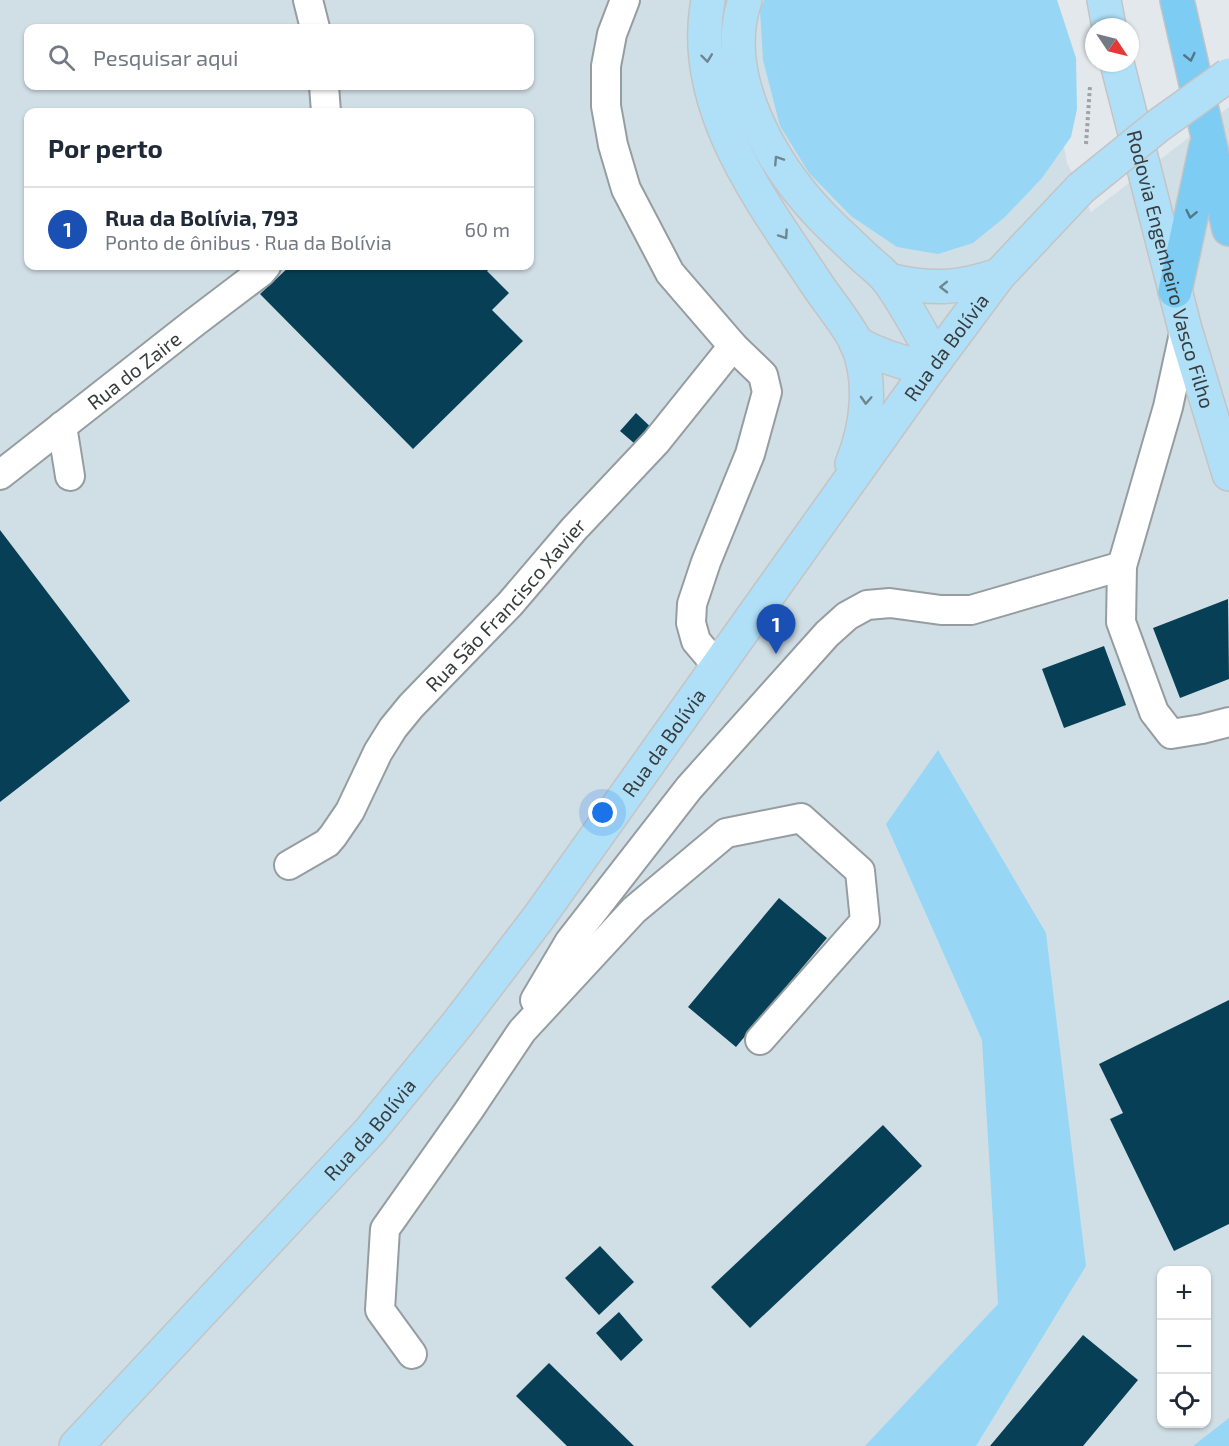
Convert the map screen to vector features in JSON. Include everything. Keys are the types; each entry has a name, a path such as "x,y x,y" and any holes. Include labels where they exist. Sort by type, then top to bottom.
{"highway":[{"path":"1177,0 1229,229"},
{"path":"1175,291 1208,137"}],"main road":[{"path":"708,0 705,12 706,52 711,91 722,126 760,198 856,343 865,372 867,398 863,428 853,462 835,502"},
{"path":"745,0 740,14 738,41 742,74 750,107 765,139 792,180 822,217 888,280 933,364"},
{"name":"Rodovia Engenheiro Vasco Filho","path":"1119,72 1185,329 1229,474"},
{"name":"Rua da Bolívia","path":"76,1446 370,1131 459,1022 539,917 933,364 999,275 1081,188 1159,125 1229,75"},
{"path":"888,280 916,286 949,288 977,283 999,275"},
{"path":"856,343 902,363 933,364"}],"street":[{"path":"308,0 314,24"},
{"path":"625,0 612,34 606,66 606,106 613,145 626,189 670,273 734,346 763,375 767,392 750,454 706,562 692,604 691,623 696,641 718,667"},
{"path":"324,90 326,108"},
{"name":"Rua do Zaire","path":"0,475 263,270"},
{"path":"1185,329 1168,407 1122,566 1121,622 1154,712 1171,734 1229,722"},
{"name":"Rua São Francisco Xavier","path":"288,865 327,843 333,837 350,811 378,752 393,728 411,706 510,604 574,529 656,442 734,346"},
{"path":"62,426 70,476"},
{"path":"522,1031 538,992 570,941 689,788 827,634 847,616 867,605 890,603 941,610 971,610 1122,566"},
{"path":"412,1354 380,1310 385,1229 522,1031 634,910 726,832 801,818 860,871 865,921 760,1040"}],"path":[{"path":"1083,151 1090,104 1090,81"}],"shaded area":[{"path":"0,0 1036,0 1067,163 1091,212 1229,107 1229,1446 0,1446"},
{"path":"764,0 1057,0 1076,58 1077,109 1071,137 1042,178 1005,217 973,243 938,254 897,247 851,216 809,173 780,126 763,60 760,11"},
{"path":"938,750 1046,933 1086,1266 976,1446 865,1446 998,1304 982,1040 886,824"},
{"path":"1229,1418 1229,1446 1193,1446"}],"building":[{"path":"286,270 488,270 509,293 492,310 523,341 413,449 260,294"},
{"path":"636,413 657,433 642,450 620,431"},
{"path":"0,530 130,701 0,802"},
{"path":"1228,599 1229,679 1180,698 1153,628"},
{"path":"1104,646 1126,705 1064,728 1042,669"},
{"path":"779,898 827,938 736,1047 688,1007"},
{"path":"1229,1000 1229,1224 1174,1251 1110,1119 1123,1113 1099,1064"},
{"path":"883,1125 922,1166 750,1328 711,1287"},
{"path":"600,1246 634,1282 599,1315 565,1278"},
{"path":"619,1312 643,1340 621,1361 596,1333"},
{"path":"1083,1335 1138,1380 1083,1446 990,1446"},
{"path":"549,1363 634,1446 567,1446 516,1396"}],"place":[{"name":"Rua da Bolívia, 793","path":"776,654"}]}
